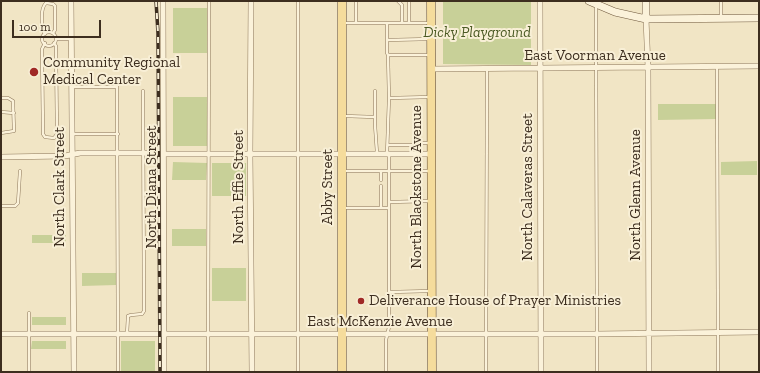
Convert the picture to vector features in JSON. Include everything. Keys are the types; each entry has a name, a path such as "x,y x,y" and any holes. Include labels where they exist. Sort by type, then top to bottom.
{"main road":[{"name":"Abby Street","path":"342,1 342,372"},
{"name":"North Blackstone Avenue","path":"431,1 432,372"},
{"path":"646,1 646,19"},
{"path":"592,3 622,14 646,19 759,18"}],"street":[{"name":"North Clark Street","path":"71,1 74,372"},
{"name":"North Diana Street","path":"163,1 164,372"},
{"name":"North Effie Street","path":"251,1 250,154 252,372"},
{"name":"North Calaveras Street","path":"540,1 541,372"},
{"name":"North Glenn Avenue","path":"646,19 648,67 649,372"},
{"name":"East Voorman Avenue","path":"431,69 759,66"},
{"path":"1,157 65,156 80,153 145,153"},
{"path":"164,154 431,154"},
{"name":"East McKenzie Avenue","path":"1,334 596,334 759,332"}],"lane":[{"path":"208,372 209,1"},
{"path":"298,1 298,372"},
{"path":"356,1 356,23"},
{"path":"398,1 402,5 402,22"},
{"path":"409,1 409,22"},
{"path":"720,1 720,18"},
{"path":"54,43 56,46 57,134 54,138 45,137 43,134 42,49 45,43 43,40 45,34 43,30 42,8 46,3 55,6 55,30 53,33 56,39"},
{"path":"592,3 595,68 597,372"},
{"path":"386,372 386,340 389,327 389,98 387,22"},
{"path":"342,23 430,22"},
{"path":"45,34 49,32 53,33"},
{"path":"56,39 71,39"},
{"path":"45,43 49,45 54,43 56,39"},
{"path":"387,40 430,39"},
{"path":"388,55 431,55"},
{"path":"717,66 718,372"},
{"path":"486,372 487,68"},
{"path":"71,87 118,87 118,372"},
{"path":"375,90 377,154"},
{"path":"127,334 128,316 142,314 144,311 145,153 143,91"},
{"path":"389,98 431,97"},
{"path":"1,98 8,98 13,101 14,113 14,132 1,133"},
{"path":"1,112 14,113"},
{"path":"342,116 375,117"},
{"path":"72,134 118,134"},
{"path":"388,145 418,145 421,143 431,143"},
{"path":"418,145 418,154"},
{"path":"1,206 15,206 18,203 20,171"},
{"path":"381,171 381,180"},
{"path":"342,172 431,171"},
{"path":"381,186 381,208"},
{"path":"389,202 431,201"},
{"path":"342,208 389,208"},
{"path":"389,292 432,291"},
{"path":"29,313 29,372"}],"green space":[{"name":"Dicky Playground","path":"443,1 531,1 531,65 443,64"},
{"path":"173,8 207,8 207,53 173,53"},
{"path":"173,97 207,97 207,146 173,146"},
{"path":"658,104 716,104 716,119 658,120"},
{"path":"757,161 757,175 721,175 721,162"},
{"path":"173,162 207,163 206,180 172,180"},
{"path":"212,163 246,163 246,196 212,196"},
{"path":"172,229 206,229 206,246 172,246"},
{"path":"32,235 66,235 66,243 32,243"},
{"path":"212,268 246,268 246,301 212,301"},
{"path":"82,273 116,273 116,285 82,286"},
{"path":"32,317 66,317 66,325 32,325"},
{"path":"32,341 66,341 66,349 31,349"},
{"path":"121,341 155,341 155,372 121,372"}],"railway":[{"path":"156,1 158,33 160,372"}],"place":[{"name":"Community Regional Medical Center","path":"34,72"},
{"name":"Deliverance House of Prayer Ministries","path":"361,301"}]}
